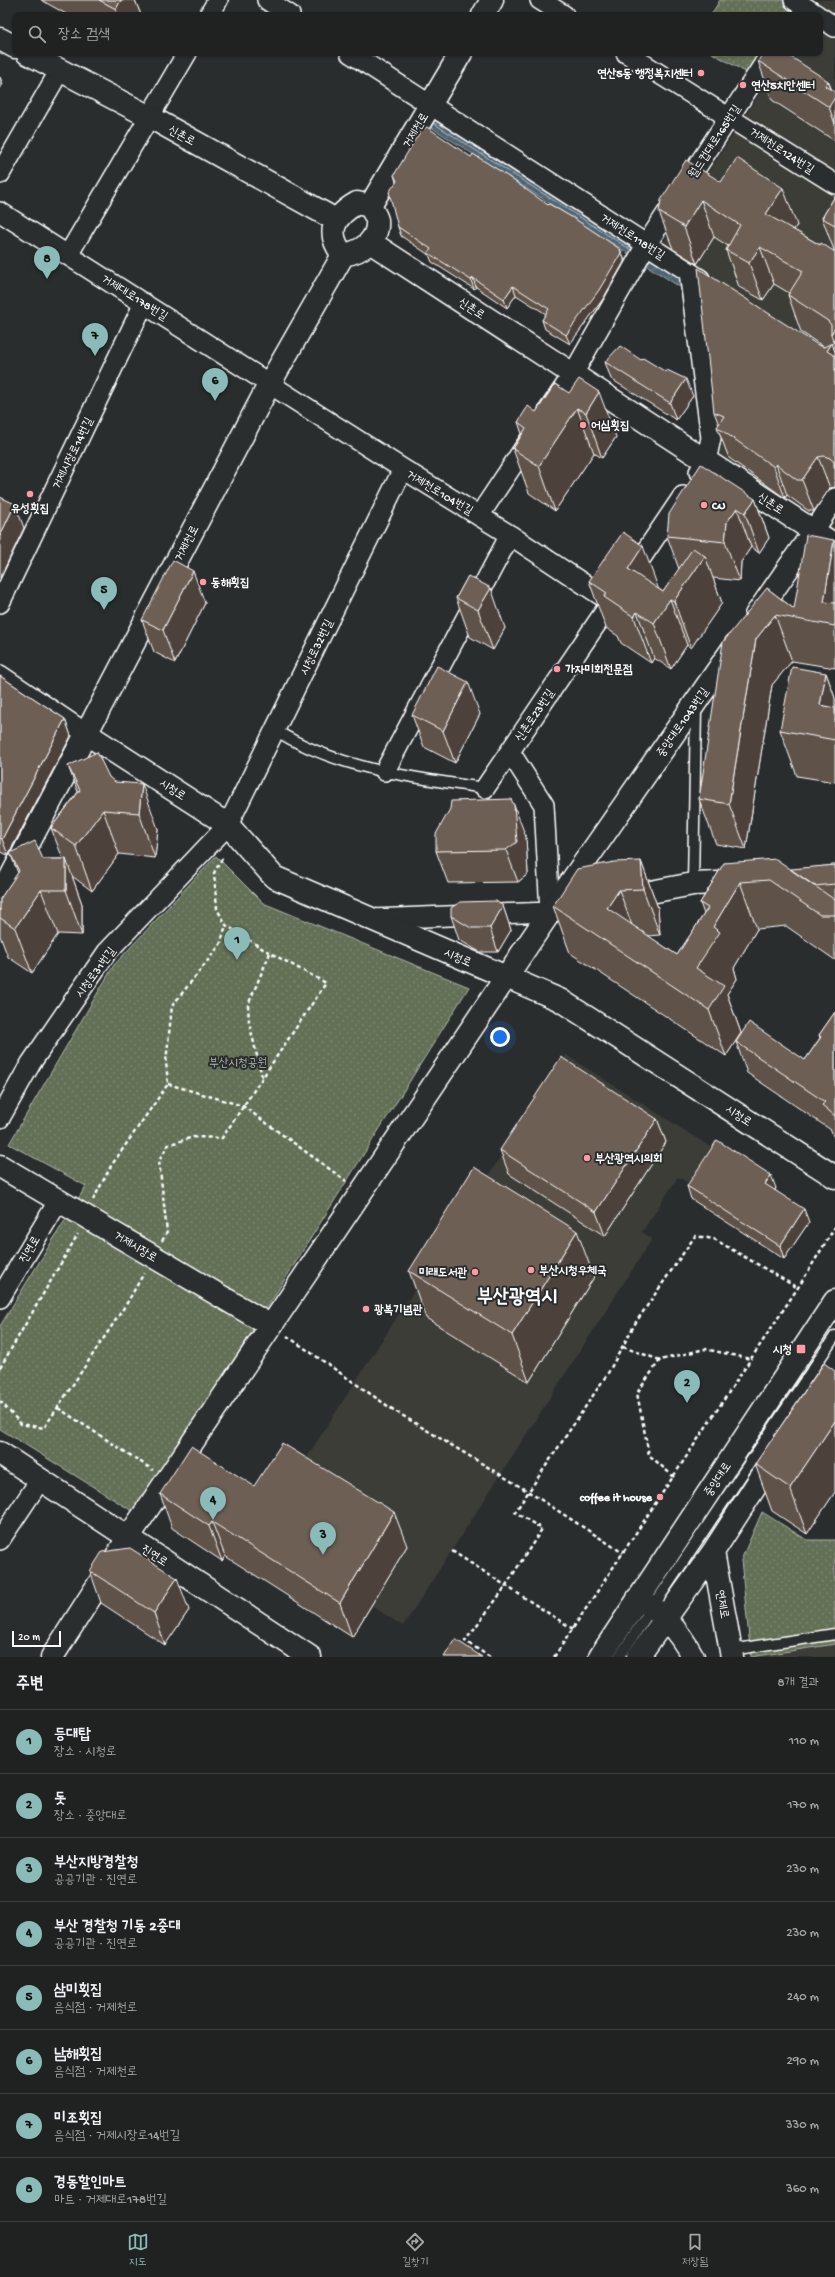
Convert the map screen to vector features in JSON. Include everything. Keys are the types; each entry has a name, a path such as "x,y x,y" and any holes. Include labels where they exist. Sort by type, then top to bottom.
{"main road":[{"path":"485,12 492,0"},
{"path":"0,39 12,45"},
{"name":"신촌로","path":"33,56 150,117 336,220"},
{"name":"거제천로","path":"370,206 459,56"},
{"path":"357,203 370,206 377,220 376,233 366,248 354,253 343,255 336,246 333,232 336,220 344,210 357,203"},
{"name":"신촌로","path":"370,242 835,545"},
{"name":"거제천로","path":"0,898 270,383 343,255"},
{"name":"중앙대로1043번길","path":"52,1657 128,1538 550,912 814,531"},
{"name":"시청로","path":"87,734 232,830 274,877 560,1000 835,1177"},
{"path":"603,902 693,884 764,881"},
{"path":"550,912 580,906"},
{"name":"거제시장로","path":"0,1166 58,1200 82,1224 150,1263 271,1326"},
{"name":"중앙대로","path":"638,1657 652,1608 835,1302"},
{"name":"중앙대로","path":"600,1657 713,1552 835,1368"},
{"name":"진연로","path":"0,1453 310,1657"},
{"name":"연제로","path":"713,1552 731,1654"},
{"path":"652,1608 685,1641 693,1657"}],"street":[{"path":"211,12 218,0"},
{"path":"267,0 285,12"},
{"path":"540,0 559,12"},
{"path":"823,19 835,27"},
{"path":"68,255 185,56"},
{"name":"거제천로118번길","path":"355,56 716,289"},
{"name":"거제천로124번길","path":"631,56 835,184"},
{"name":"월드컵대로165번길","path":"573,374 646,245 769,56"},
{"path":"0,174 60,70"},
{"name":"거제대로178번길","path":"0,212 270,383"},
{"path":"689,272 711,438 706,461"},
{"name":"거제시장로14번길","path":"0,603 144,303"},
{"path":"479,516 573,374"},
{"name":"거제천로104번길","path":"270,383 403,469 510,535 611,602"},
{"name":"신촌로23번길","path":"485,788 706,461"},
{"name":"시청로32번길","path":"232,830 275,730 403,469"},
{"path":"814,531 835,498"},
{"path":"385,772 510,535"},
{"path":"0,675 87,734"},
{"path":"372,919 550,912 544,805 510,752"},
{"name":"시청로31번길","path":"0,1118 31,1063 107,952 232,830"},
{"name":"진연로","path":"0,1298 58,1200"},
{"path":"0,1540 40,1480"}],"lane":[{"path":"693,884 696,703"},
{"name":"신촌로23번길","path":"275,730 331,758 385,772 485,788"},
{"path":"619,1657 835,1336"},
{"path":"731,1654 835,1634"}],"path":[{"path":"0,1401 21,1424 44,1428 127,1303 167,1232 159,1161 168,1146 194,1137 222,1138 326,983 270,953 226,924 217,909 214,873 232,830"},
{"path":"0,1368 82,1224 110,1166 168,1084 166,1062 172,1006 220,945 226,924"},
{"path":"262,1077 249,1022 248,1004 270,953"},
{"path":"168,1084 243,1106 361,1193"},
{"path":"554,1657 798,1288 835,1227"},
{"path":"490,1657 465,1641 506,1586 542,1529 515,1512 530,1492 608,1373 636,1322 695,1236 714,1239 798,1288"},
{"path":"271,1326 395,1411 530,1492 623,1553"},
{"path":"623,1347 660,1360 705,1349 751,1359"},
{"path":"660,1360 638,1393 648,1455 674,1477"},
{"path":"58,1408 167,1480"},
{"path":"452,1551 573,1629"}],"shaded area":[{"path":"820,0 835,0 835,534 720,458 711,395 704,297 658,250 784,56 823,56 823,12 812,12"},
{"path":"566,1055 712,1148 689,1183 678,1177 642,1232 652,1239 403,1626 372,1606 352,1637 238,1564"},
{"path":"835,1644 835,1657 752,1657"}],"green space":[{"path":"720,0 786,0 794,5 790,12 713,12"},
{"path":"717,56 761,56 749,74"},
{"name":"부산시청공원","path":"216,856 263,903 469,987 137,1514 0,1429 0,1326 86,1186 9,1144 114,965"},
{"path":"762,1512 807,1540 835,1540 835,1644 751,1657 741,1560"}],"water":[{"path":"435,104 691,267 714,405 718,459 713,479 683,289 423,122"}],"building":[{"path":"99,0 121,0 116,9"},
{"path":"761,56 790,56 828,81 825,86 835,92 835,97 829,107 758,61"},
{"path":"427,127 471,157 473,154 548,205 549,204 575,219 620,249 621,253 599,290 566,335 542,320 549,309 513,286 504,299 473,278 471,280 428,253 431,249 398,227 389,192 397,181 394,175 421,130"},
{"path":"737,158 783,188 766,214 835,252 835,328 831,334 831,325 828,321 788,295 803,271 760,247 749,263 726,250 740,225 701,200 684,227 659,212 661,200 686,160 721,182"},
{"path":"835,196 835,225 822,218"},
{"path":"698,268 818,345 824,347 832,343 827,351 835,356 835,469 834,462 830,458 824,456 818,457 802,480 797,480 776,464 774,467 717,427 724,416 714,412"},
{"path":"620,346 641,360 643,358 666,372 667,370 686,379 670,403 605,362"},
{"path":"579,379 599,392 586,413 577,408 539,466 513,449 526,428 518,422 528,406 536,412 555,384 569,393"},
{"path":"701,464 755,499 745,513 737,508 727,522 725,542 667,536 669,514"},
{"path":"0,497 15,504 0,536"},
{"path":"623,532 643,546 628,569 663,592 693,548 705,556 674,601 670,599 654,623 637,612 634,617 604,597 607,593 589,581"},
{"path":"806,535 834,540 824,602 835,603 835,626 775,615 756,639 729,804 699,799 723,642 767,588 794,609"},
{"path":"173,560 193,571 163,630 142,620"},
{"path":"468,576 491,588 478,610 456,598"},
{"path":"437,666 468,682 443,731 412,715"},
{"path":"792,667 826,673 820,705 835,708 835,740 780,730"},
{"path":"0,676 65,719 2,839 0,838"},
{"path":"97,752 109,777 115,782 142,784 139,813 103,810 76,846 51,828 80,790 68,766"},
{"path":"511,799 514,805 517,842 506,850 436,851 436,834 450,809 451,801"},
{"path":"35,841 43,859 66,859 66,890 41,890 15,928 0,918 0,899 19,871 10,853"},
{"path":"776,859 835,900 835,915 820,915 769,880 740,882 713,927 720,932 696,968 724,986 709,1010 553,906 577,869 614,862 641,861 643,889 619,890 607,908 677,955 708,908 700,903 724,863"},
{"path":"835,865 835,884 814,886 791,870 791,869"},
{"path":"496,901 503,906 490,928 471,928 451,916 451,908 460,902"},
{"path":"835,1012 835,1116 822,1105 825,1102 736,1042 749,1022 805,1060 821,1037 819,1035"},
{"name":"부산광역시의회","path":"561,1057 657,1119 596,1212 500,1150"},
{"path":"717,1140 771,1175 765,1184 804,1209 780,1246 687,1186"},
{"path":"474,1167 577,1231 512,1335 409,1271"},
{"path":"824,1363 835,1371 835,1421 790,1488 755,1464"},
{"path":"282,1443 394,1512 340,1603 212,1522 209,1526 160,1494 191,1446 254,1486"},
{"path":"130,1548 177,1578 154,1613 90,1571 102,1552"},
{"path":"455,1639 482,1657 444,1657"}],"place":[{"name":"연산5동 행정복지센터","path":"701,73"},
{"name":"연산5치안센터","path":"743,85"},
{"name":"경동할인마트","path":"47,279"},
{"name":"미조횟집","path":"95,356"},
{"name":"남해횟집","path":"215,401"},
{"name":"어심횟집","path":"583,425"},
{"name":"유성횟집","path":"30,494"},
{"name":"CU","path":"704,505"},
{"name":"동해횟집","path":"203,582"},
{"name":"삼미횟집","path":"104,610"},
{"name":"가자미회전문점","path":"557,669"},
{"name":"등대탑","path":"237,960"},
{"name":"부산광역시의회","path":"587,1158"},
{"name":"부산시청우체국","path":"531,1270"},
{"name":"미래도서관","path":"475,1272"},
{"name":"광복기념관","path":"366,1309"},
{"name":"시청","path":"801,1349"},
{"name":"돗","path":"687,1403"},
{"name":"coffee it house","path":"660,1497"},
{"name":"부산 경찰청 기동 2중대","path":"213,1520"},
{"name":"부산지방경찰청","path":"323,1555"}],"district":[{"name":"부산광역시","path":"517,1295"}]}
